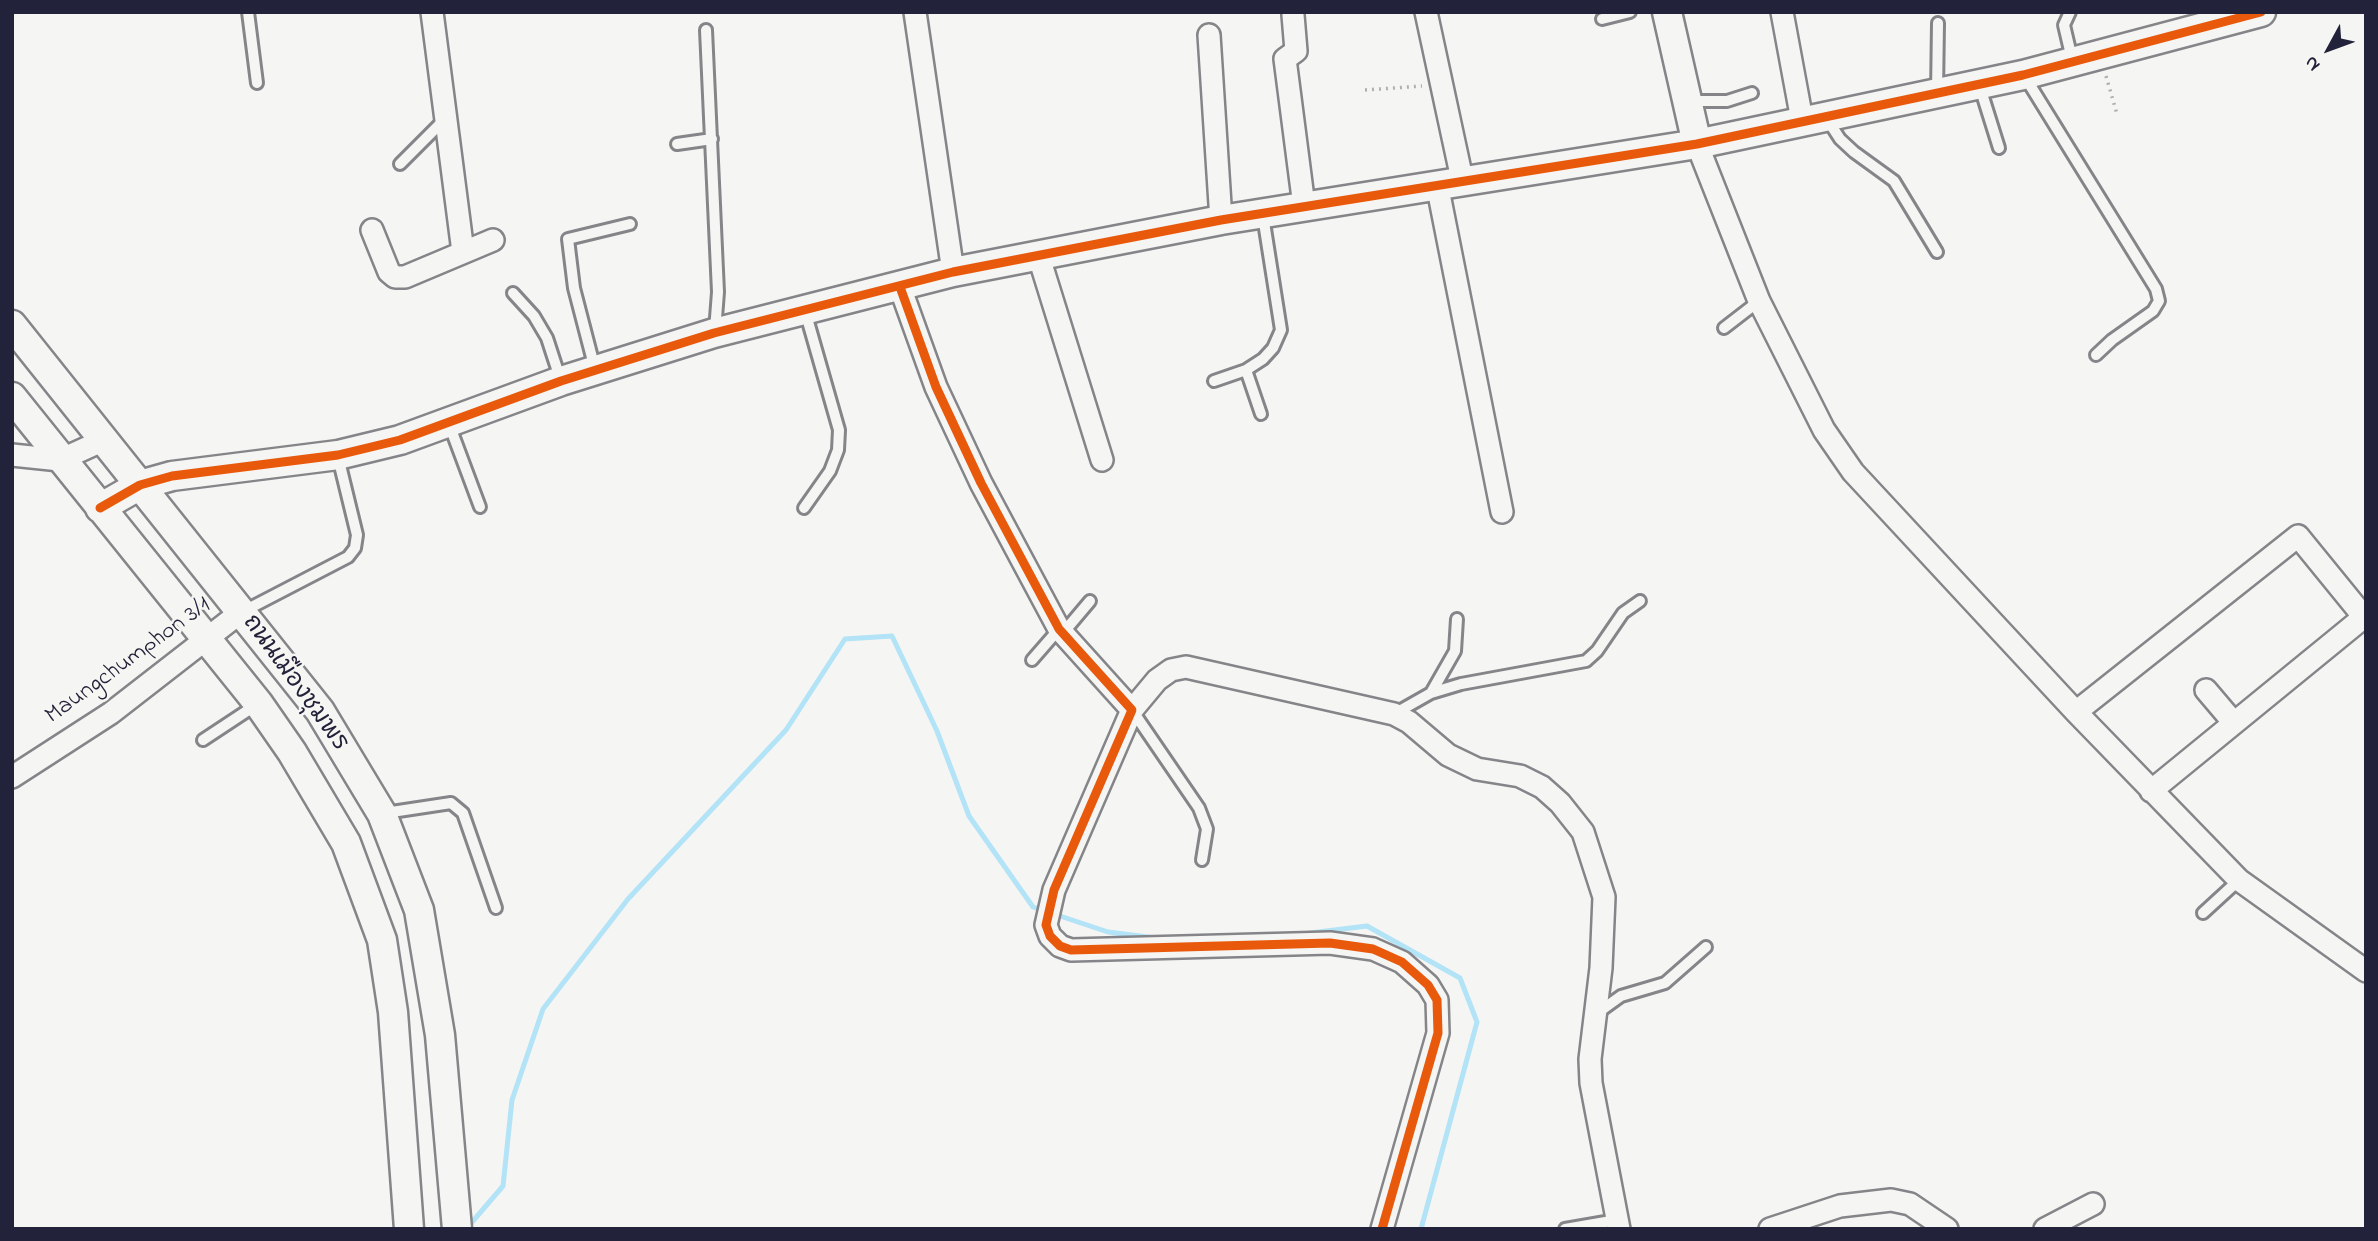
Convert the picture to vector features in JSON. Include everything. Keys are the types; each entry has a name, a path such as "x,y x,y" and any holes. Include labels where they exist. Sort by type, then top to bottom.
{"street":[{"path":"432,12 463,252"},
{"path":"915,12 953,272"},
{"path":"1426,12 1441,84 1450,181 1502,512"},
{"path":"1667,12 1697,144 1759,301 1824,430 1853,472 2076,712 2239,880 2366,971"},
{"path":"1782,12 1813,118"},
{"path":"100,508 140,485 172,475 338,455 449,424 561,381 714,333 953,272 1221,220 1450,181 1697,144 2024,75 2197,24 2260,12"},
{"path":"1293,15 1296,51 1285,59 1304,206"},
{"path":"1209,35 1221,220"},
{"path":"372,230 389,272 405,277 493,240"},
{"path":"1038,254 1102,460"},
{"path":"900,287 936,387 981,483 1061,631 1132,710"},
{"name":"ถนนเมืองชุมพร","path":"12,325 320,711 382,814 419,909 440,1035 457,1229"},
{"name":"ถนนเมืองชุมพร","path":"12,397 258,703 292,752 346,843 382,940 393,1012 409,1229"},
{"path":"12,455 60,460 104,440"},
{"path":"2076,712 2298,536 2364,617 2151,791"},
{"name":"Maungchumphon 3/1","path":"12,777 111,713 241,612"},
{"path":"1382,1229 1438,1033 1437,1000 1428,985 1402,962 1373,949 1330,943 1071,950 1060,946 1050,936 1046,925 1054,890 1132,710 1157,680 1171,670 1186,667 1394,714 1409,722 1448,755 1477,769 1520,776 1542,787 1560,803 1583,832 1604,897 1591,1083 1618,1225"},
{"path":"2206,690 2234,723"},
{"path":"1770,1229 1840,1206 1891,1200 1910,1204 1947,1229"},
{"path":"2045,1229 2093,1204"}],"lane":[{"path":"248,12 257,83"},
{"path":"1602,19 1630,12"},
{"path":"2070,12 2064,25 2086,58"},
{"path":"1937,93 1938,23"},
{"path":"706,30 719,292 714,333"},
{"path":"2024,75 2156,289 2159,301 2153,311 2096,355"},
{"path":"1979,84 1998,148"},
{"path":"1687,101 1727,101 1752,93"},
{"path":"401,164 446,118"},
{"path":"1813,118 1895,181 1937,252"},
{"path":"677,144 712,139"},
{"path":"1214,380 1246,370 1273,348 1281,330 1262,213"},
{"path":"595,372 574,288 568,239 630,224"},
{"path":"513,293 534,316 547,338 561,381"},
{"path":"1724,328 1759,301"},
{"path":"804,508 830,471 838,450 839,430 805,311"},
{"path":"1246,370 1261,414"},
{"path":"449,424 480,506"},
{"path":"241,612 348,557 355,548 357,535 338,455"},
{"path":"1032,660 1090,601"},
{"path":"1394,714 1431,692 1586,661 1597,652 1623,612 1640,601"},
{"path":"1431,692 1455,651 1457,619"},
{"path":"203,740 258,703"},
{"path":"1132,710 1199,808 1207,829 1202,860"},
{"path":"382,814 451,803 463,813 496,908"},
{"path":"2203,913 2239,880"},
{"path":"1594,1016 1621,996 1665,983 1706,947"},
{"path":"1565,1229 1618,1225"}],"path":[{"path":"2086,58 2114,98 2116,114"},
{"path":"1365,90 1441,84"}],"waterway":[{"path":"467,1228 503,1186 512,1100 543,1009 628,899 786,730 845,639 892,636 937,731 969,816 1033,907 1045,911"},
{"path":"1054,914 1108,932 1156,938"},
{"path":"1302,934 1367,926 1460,978 1477,1022 1421,1229"}],"cycle path":[{"path":"100,508 140,485 172,476 338,455 400,440 561,381 714,333 953,272 1221,220 1697,144 2023,75 2261,12"},
{"path":"900,287 936,387 981,483 1059,629 1132,710 1054,890 1046,925 1050,936 1060,946 1071,950 1330,943 1373,949 1402,962 1428,985 1437,1000 1438,1033 1382,1229"}]}
